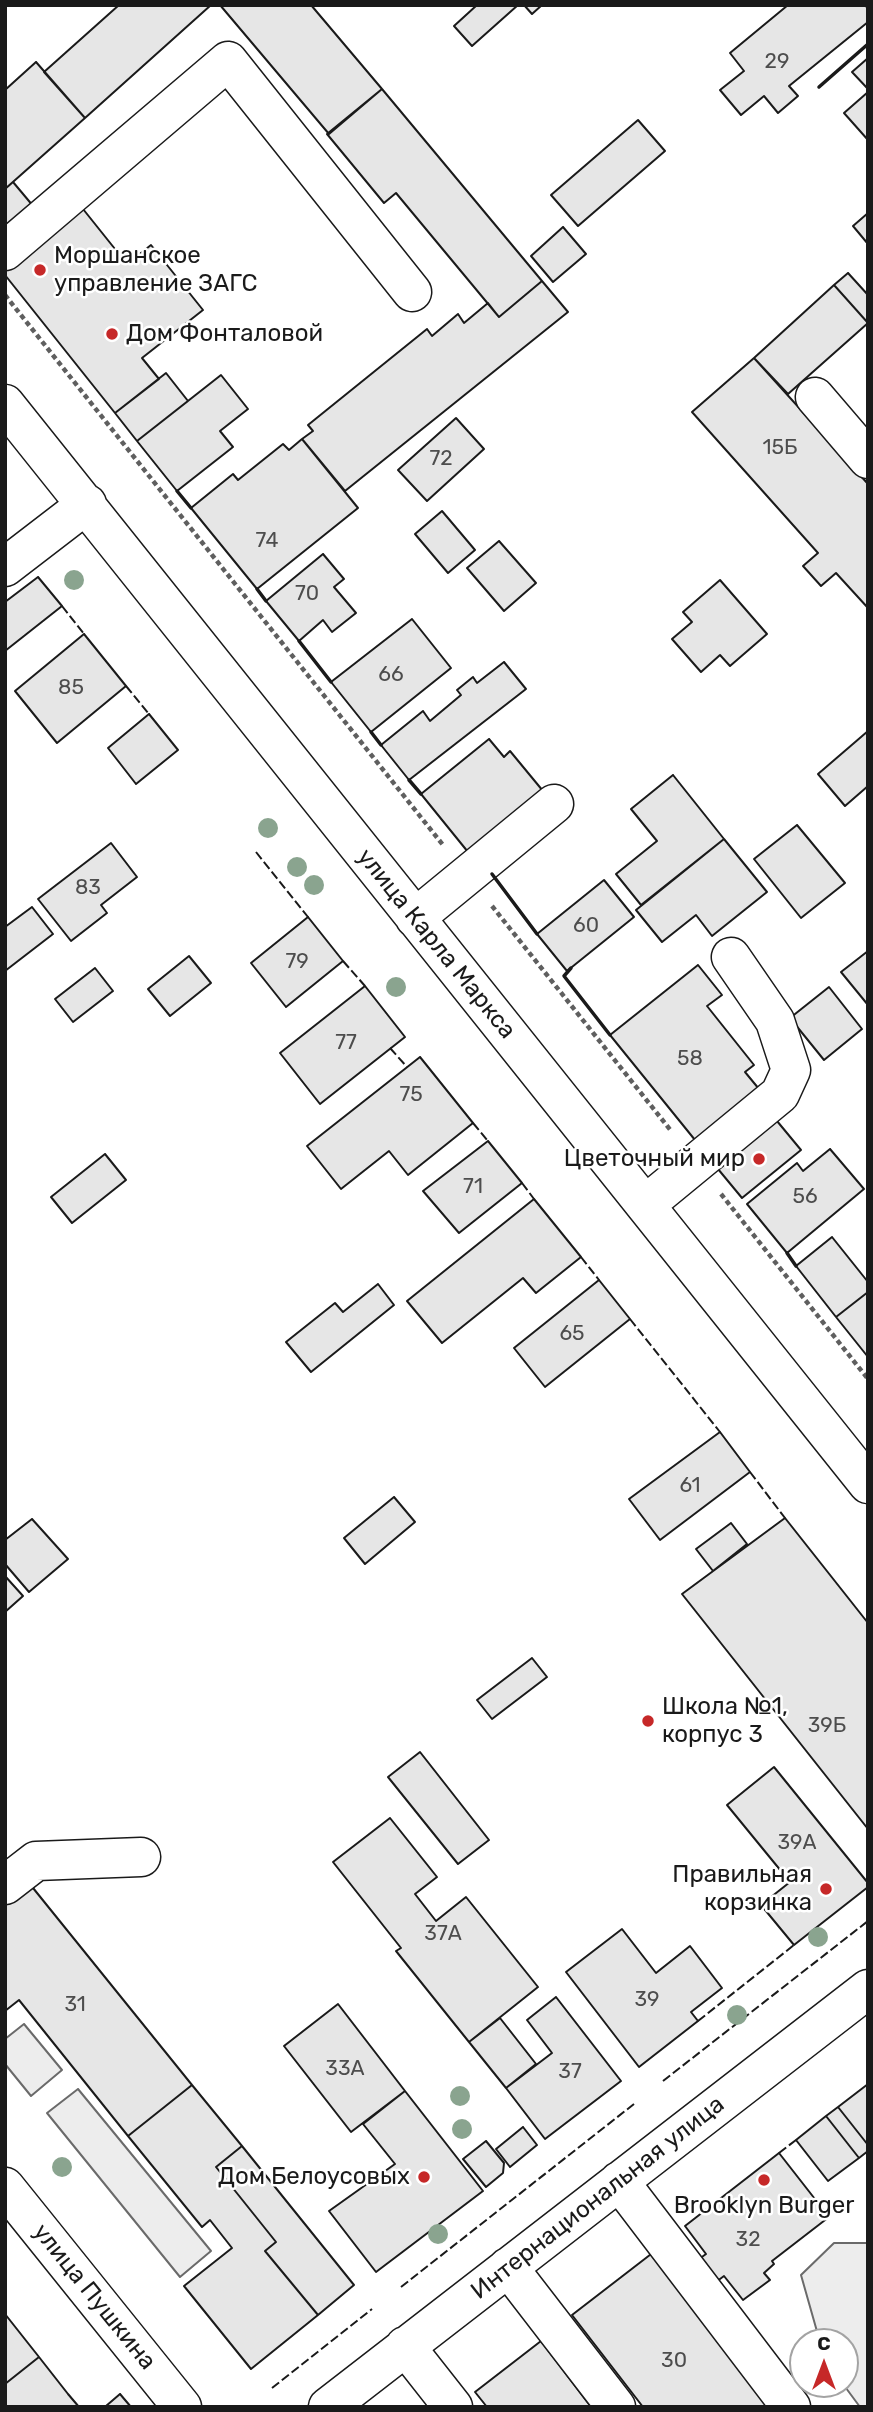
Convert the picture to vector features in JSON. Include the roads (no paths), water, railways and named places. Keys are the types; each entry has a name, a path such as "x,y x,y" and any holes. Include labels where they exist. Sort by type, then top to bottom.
{"street":[{"path":"5,251 228,61 412,292"},
{"path":"815,397 868,459"},
{"name":"улица Карла Маркса","path":"5,404 868,1484"},
{"path":"5,566 87,504"},
{"path":"415,918 554,804"},
{"path":"645,1205 780,1094 790,1070 775,1021 730,957"},
{"path":"5,1885 36,1861 141,1857"},
{"name":"Интернациональная улица","path":"328,2407 619,2181 863,2003"},
{"path":"619,2181 791,2407"},
{"name":"улица Пушкина","path":"5,2187 182,2407"},
{"path":"508,2267 616,2407"},
{"path":"405,2346 453,2407"}],"place":[{"name":"Моршанское управление ЗАГС","path":"40,270"},
{"name":"Дом Фонталовой","path":"112,334"},
{"name":"Цветочный мир","path":"759,1159"},
{"name":"Школа №1, корпус 3","path":"648,1721"},
{"name":"Правильная корзинка","path":"826,1889"},
{"name":"Дом Белоусовых","path":"424,2177"},
{"name":"Brooklyn Burger","path":"764,2180"}]}
